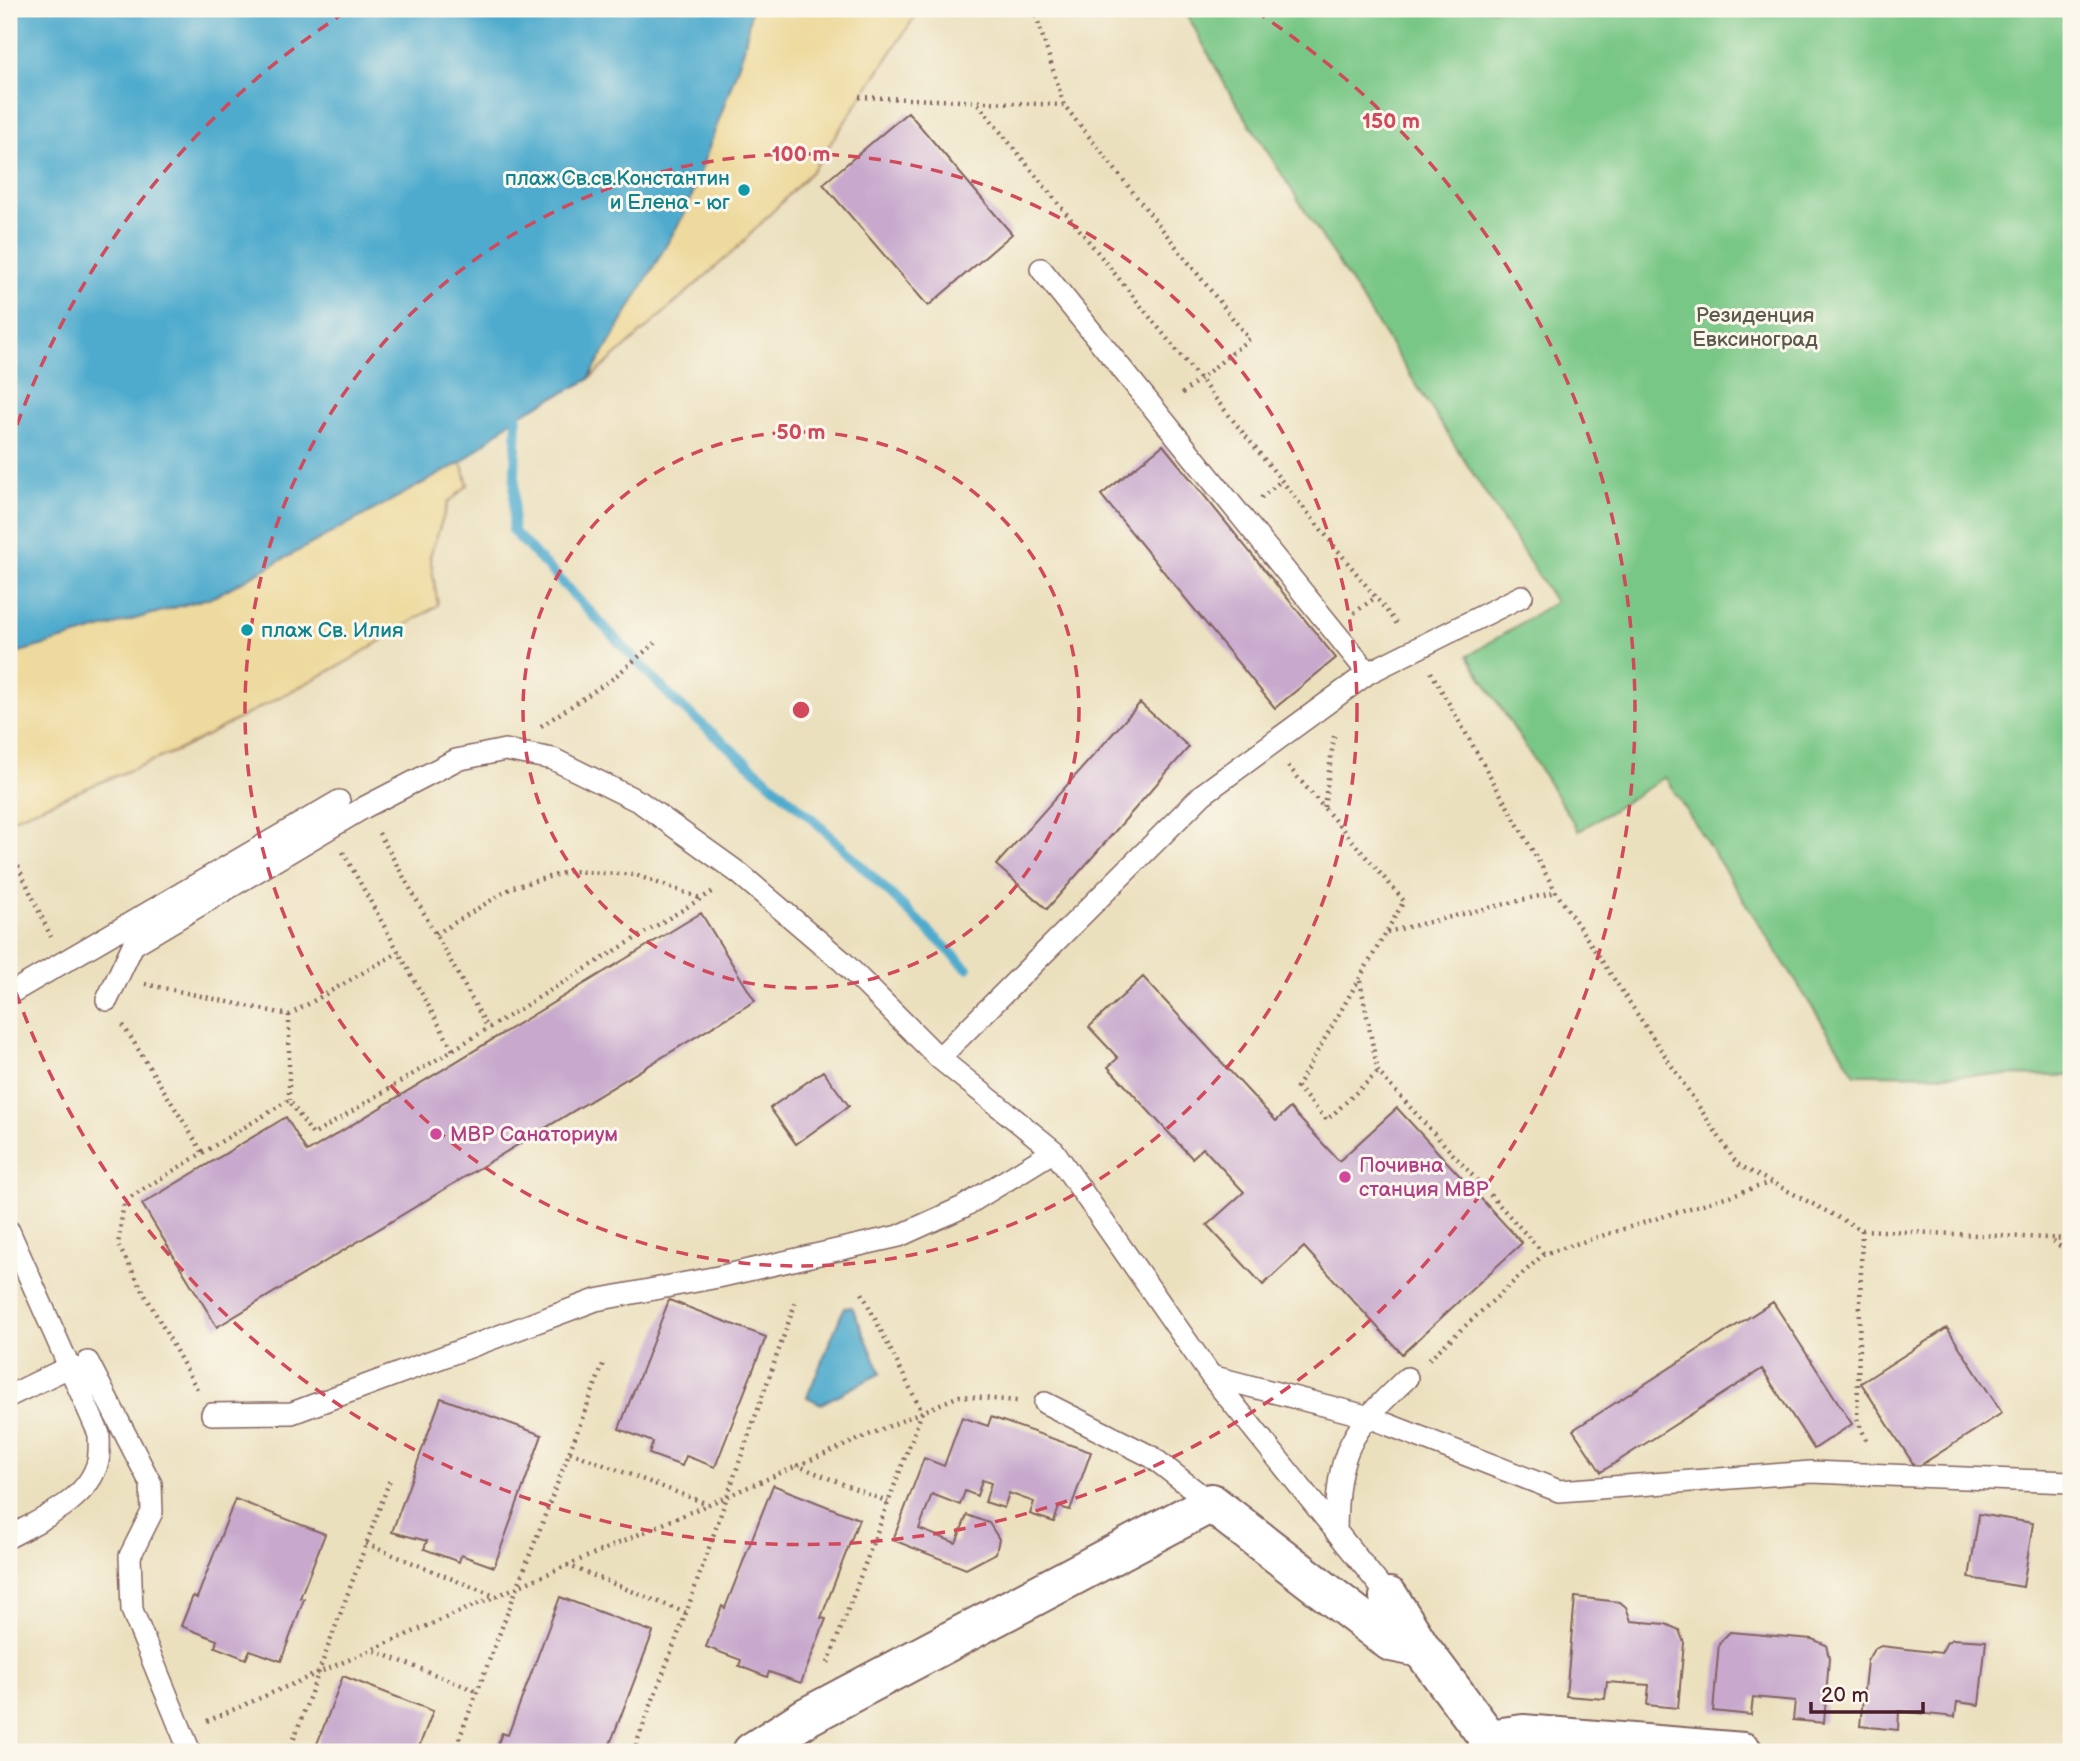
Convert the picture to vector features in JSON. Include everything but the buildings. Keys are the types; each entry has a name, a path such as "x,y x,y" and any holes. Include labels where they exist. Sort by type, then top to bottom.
{"street":[{"path":"752,1752 808,1716 1211,1503 1391,1642 1421,1648"},
{"path":"1388,1597 1491,1746 1523,1734 1743,1752"}],"lane":[{"path":"1041,269 1368,673"},
{"path":"939,1058 1203,794 1368,673 1522,596"},
{"path":"107,1000 133,944 365,807 456,760 506,750 553,759 640,802 740,874 842,961 939,1058 1054,1151 1211,1376 1388,1597"},
{"path":"9,993 339,801"},
{"path":"212,1414 292,1413 596,1300 718,1278 899,1236 963,1207 1054,1151"},
{"path":"9,1231 79,1364 151,1484 152,1512 130,1556 132,1610 190,1752"},
{"path":"9,1396 79,1364"},
{"path":"9,1537 55,1513 83,1489 98,1462 99,1434 79,1364"},
{"path":"1211,1376 1366,1416 1559,1491 1811,1472 2071,1482"},
{"path":"1336,1532 1337,1487 1348,1448 1366,1416 1408,1378"},
{"path":"1045,1403 1152,1457 1211,1503"}],"path":[{"path":"1034,9 1063,105 1249,339 1200,379"},
{"path":"859,97 978,104 1063,105"},
{"path":"978,104 1417,649 1556,892 1738,1164 1863,1230 2071,1239"},
{"path":"506,750 611,680 655,643"},
{"path":"1324,808 1340,695"},
{"path":"1270,745 1404,901 1297,1087 1327,1120 1378,1072"},
{"path":"365,807 488,1028"},
{"path":"330,828 453,1050"},
{"path":"9,847 64,963"},
{"path":"436,934 513,887 570,871 636,875 701,898"},
{"path":"289,1015 289,1100 313,1135 740,874"},
{"path":"1387,933 1556,892"},
{"path":"117,978 289,1015 399,952"},
{"path":"1360,980 1378,1072 1544,1254"},
{"path":"107,1000 203,1153"},
{"path":"212,1414 166,1336 118,1245 124,1202 289,1100"},
{"path":"1408,1378 1544,1254 1773,1182"},
{"path":"1863,1230 1857,1419 1880,1474"},
{"path":"2052,1240 2071,1255"},
{"path":"808,1716 922,1412 861,1291"},
{"path":"633,1752 686,1613 796,1301"},
{"path":"454,1752 604,1362"},
{"path":"181,1731 317,1676 728,1494 959,1396 1045,1403"},
{"path":"570,1452 709,1504"},
{"path":"796,1465 888,1502"},
{"path":"289,1752 391,1477"},
{"path":"366,1544 498,1597"},
{"path":"567,1565 686,1613"},
{"path":"375,1651 477,1691"}],"green space":[{"name":"Резиденция Евксиноград","path":"1184,9 2071,9 2071,1076 1855,1074 1665,777 1579,831 1468,656 1555,602 1228,90"}],"sand":[{"name":"плаж Св.св.Константин и Елена - юг","path":"751,9 920,9 812,171 736,249 588,380 687,209 744,49"},
{"name":"плаж Св. Илия","path":"462,462 468,485 448,503 430,556 438,605 345,663 181,749 9,820 9,655 215,596"}],"water":[{"path":"9,9 751,9 744,49 687,209 588,380 517,416 462,462 215,596 9,655"},
{"path":"852,1307 881,1373 821,1404 807,1397 844,1308"}],"waterway":[{"path":"517,416 513,531 675,701 816,822 967,968"}],"place":[{"name":"плаж Св.св.Константин и Елена - юг","path":"744,190"},
{"name":"плаж Св. Илия","path":"247,630"},
{"name":"МВР Санаториум","path":"436,1134"},
{"name":"Почивна станция МВР","path":"1345,1177"}]}
